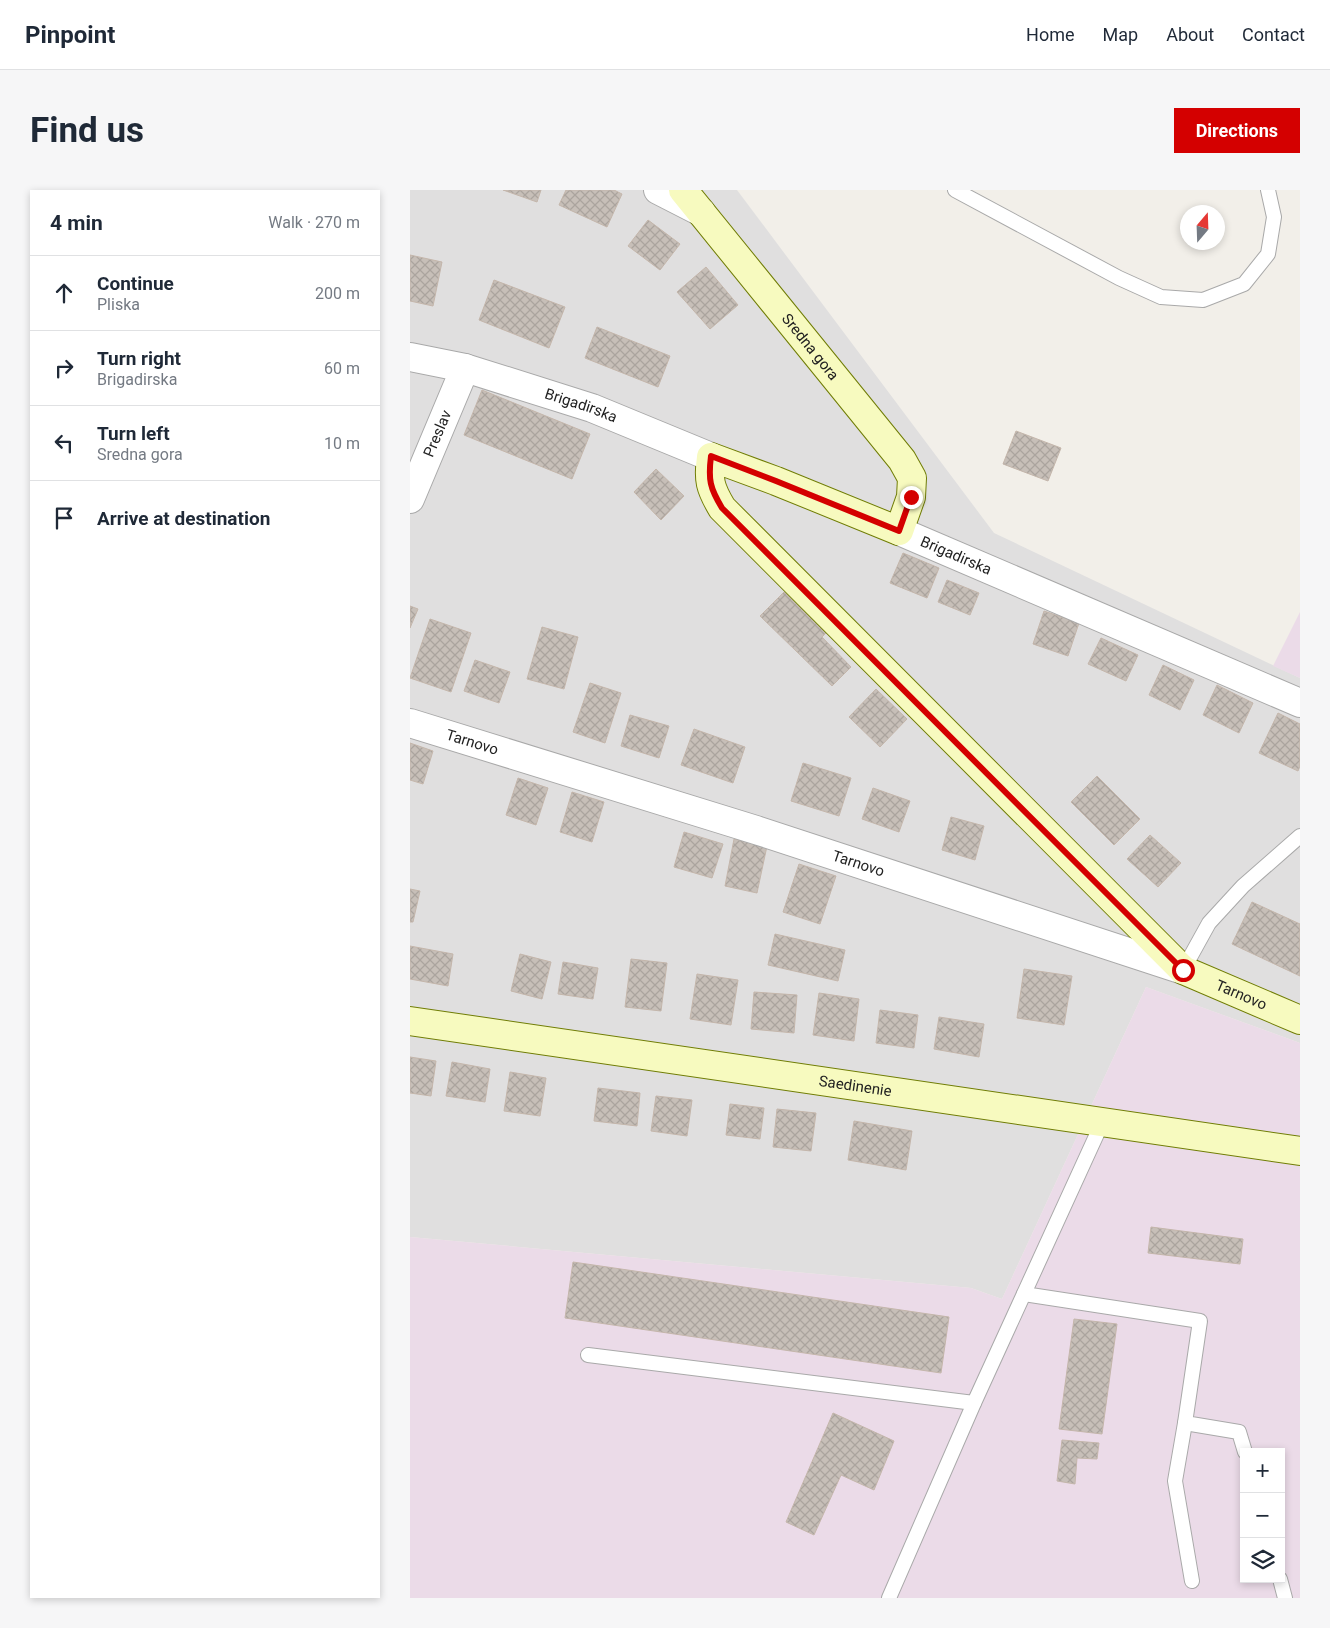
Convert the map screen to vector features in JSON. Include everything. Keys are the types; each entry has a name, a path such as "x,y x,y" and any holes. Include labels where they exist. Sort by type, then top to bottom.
{"street":[{"name":"Sredna gora","path":"658,190 701,212 902,460 912,478 911,497 899,531"},
{"path":"683,190 701,212"},
{"name":"Brigadirska","path":"410,357 466,368 592,408 899,531 1300,703"},
{"name":"Preslav","path":"410,499 466,368"},
{"path":"711,456 709,476 712,491 722,508 1183,970"},
{"name":"Tarnovo","path":"410,723 756,830 1183,970 1300,1020"},
{"name":"Saedinenie","path":"410,1021 1300,1151"}],"lane":[{"path":"955,190 1119,278 1161,297 1203,300 1244,284 1268,254 1274,217 1268,190"},
{"path":"1183,970 1209,923 1243,886 1300,836"},
{"path":"890,1598 974,1403 1102,1122"},
{"path":"1024,1294 1200,1321 1175,1481 1192,1581"},
{"path":"588,1355 974,1403"},
{"path":"1185,1423 1239,1432 1243,1448"},
{"path":"1281,1583 1285,1598"}],"shaded area":[{"path":"410,190 737,190 994,533 1300,678 1300,1043 1146,987 1002,1299 971,1288 410,1237"},
{"path":"1300,612 1300,678 1273,666"},
{"path":"1146,987 1300,1043 1300,1598 410,1598 410,1237 971,1288 1002,1299"}],"building":[{"path":"503,190 541,190 537,202"},
{"path":"566,190 614,190 622,194 607,227 559,205"},
{"path":"648,220 680,244 660,270 628,246"},
{"path":"410,255 442,262 433,306 410,301"},
{"path":"706,267 738,305 710,329 677,292"},
{"path":"494,280 565,307 549,348 479,320"},
{"path":"597,327 670,356 658,387 585,358"},
{"path":"482,390 590,434 572,479 464,435"},
{"path":"1016,431 1061,448 1048,481 1003,464"},
{"path":"656,469 684,496 661,520 634,492"},
{"path":"903,553 939,568 927,598 890,583"},
{"path":"947,580 979,593 970,615 938,602"},
{"path":"784,592 826,633 822,637 851,667 832,686 760,616"},
{"path":"410,606 418,609 410,628"},
{"path":"1044,611 1079,623 1068,656 1033,644"},
{"path":"430,619 471,633 451,692 410,678"},
{"path":"542,627 578,637 564,689 527,679"},
{"path":"1101,638 1138,655 1126,681 1088,664"},
{"path":"475,660 510,672 499,703 464,691"},
{"path":"1163,665 1194,680 1180,710 1149,695"},
{"path":"590,683 621,693 605,743 573,732"},
{"path":"1217,685 1253,703 1239,733 1203,715"},
{"path":"876,689 907,719 880,747 849,717"},
{"path":"1278,713 1300,724 1300,766 1298,771 1259,753"},
{"path":"630,715 669,726 659,758 621,746"},
{"path":"694,729 745,747 733,783 681,765"},
{"path":"410,743 433,751 423,784 410,780"},
{"path":"803,763 851,778 839,816 791,801"},
{"path":"1097,776 1140,819 1114,845 1071,802"},
{"path":"518,778 548,788 536,825 506,815"},
{"path":"873,788 910,801 899,832 862,819"},
{"path":"572,792 604,802 592,842 560,832"},
{"path":"951,817 984,826 975,860 942,850"},
{"path":"684,832 723,844 712,878 674,867"},
{"path":"1150,835 1181,863 1158,887 1127,859"},
{"path":"734,839 767,846 757,893 725,886"},
{"path":"799,864 836,876 820,924 783,912"},
{"path":"410,889 420,891 413,922 410,922"},
{"path":"1252,902 1300,924 1300,976 1232,944"},
{"path":"775,934 845,950 838,981 768,965"},
{"path":"410,946 453,954 448,986 410,979"},
{"path":"520,954 551,962 542,999 511,991"},
{"path":"631,959 667,963 661,1011 625,1007"},
{"path":"563,962 598,968 593,999 558,994"},
{"path":"1024,969 1072,976 1064,1025 1017,1018"},
{"path":"697,974 738,980 731,1025 690,1019"},
{"path":"754,992 797,995 794,1033 751,1029"},
{"path":"819,993 859,999 854,1041 813,1035"},
{"path":"880,1010 918,1015 914,1048 876,1043"},
{"path":"939,1017 984,1024 979,1057 934,1049"},
{"path":"410,1057 436,1061 431,1096 410,1093"},
{"path":"452,1062 490,1069 485,1102 446,1096"},
{"path":"510,1072 546,1078 540,1116 504,1111"},
{"path":"598,1088 640,1093 637,1126 594,1121"},
{"path":"656,1096 692,1100 687,1136 651,1131"},
{"path":"730,1104 764,1108 760,1139 726,1135"},
{"path":"777,1109 816,1113 811,1151 773,1147"},
{"path":"854,1121 912,1131 906,1170 848,1160"},
{"path":"1151,1227 1243,1239 1240,1264 1148,1253"},
{"path":"573,1262 949,1317 941,1373 565,1318"},
{"path":"1074,1319 1117,1324 1102,1434 1059,1429"},
{"path":"833,1413 894,1441 874,1490 841,1475 814,1535 786,1522"},
{"path":"1062,1440 1099,1443 1097,1459 1077,1458 1075,1484 1057,1481"}],"route":[{"path":"911,497 899,531 711,456 709,476 712,491 722,508 1183,970"}]}
